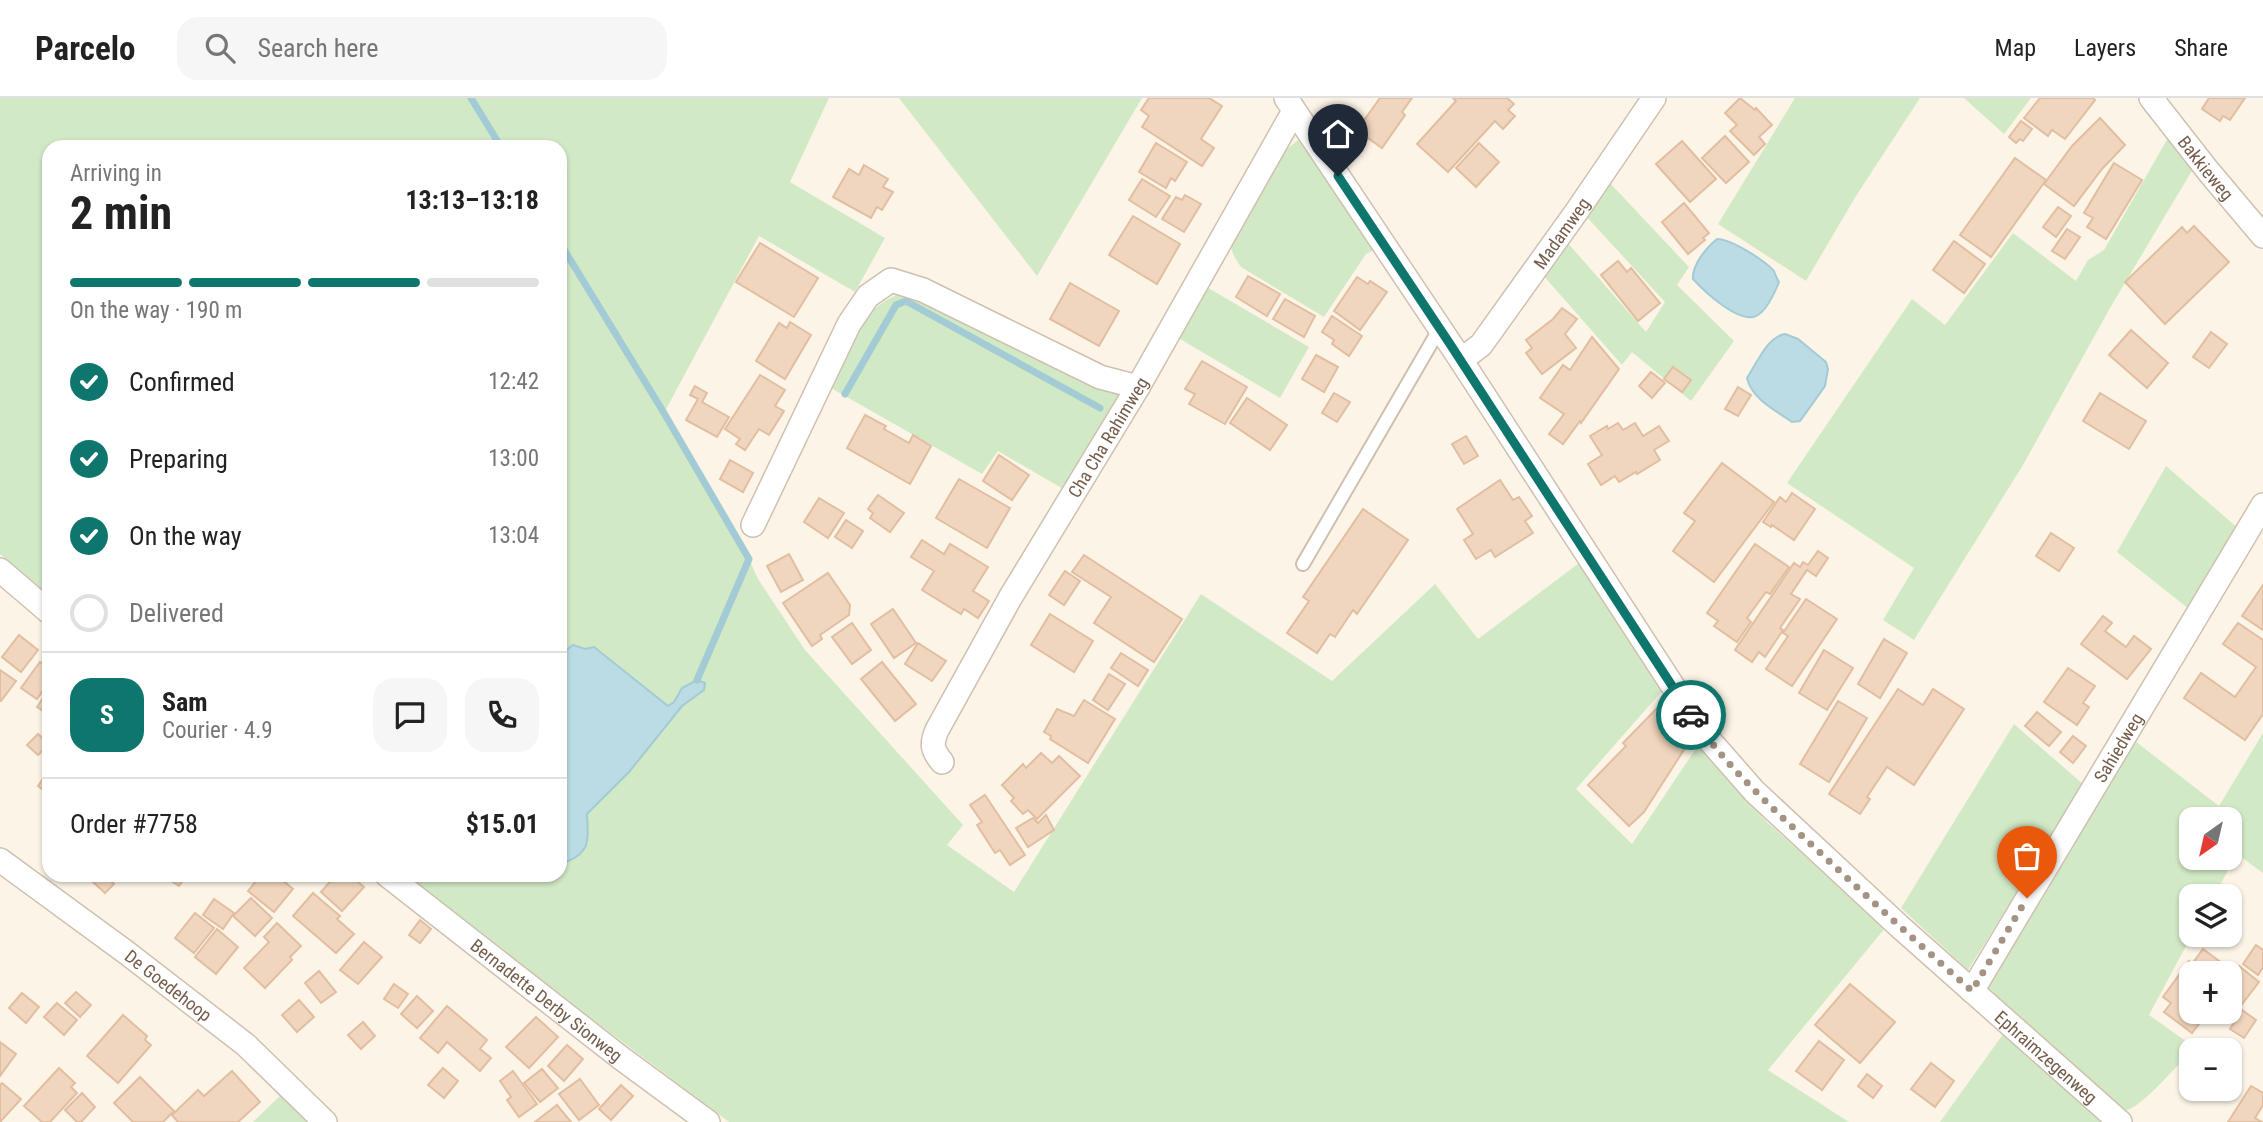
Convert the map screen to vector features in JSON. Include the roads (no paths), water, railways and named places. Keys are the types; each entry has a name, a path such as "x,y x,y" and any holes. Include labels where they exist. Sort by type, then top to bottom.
{"street":[{"name":"Madamweg","path":"1461,360 1481,345 1654,98"},
{"name":"Bakkieweg","path":"2151,98 2208,172 2263,236"},
{"name":"Ephraimzegenweg","path":"1290,104 1440,328 1704,734 1754,791 1899,926 2120,1122"},
{"name":"Cha Cha Rahimweg","path":"942,762 933,750 932,741 937,730 1010,598 1138,387 1290,104"},
{"path":"753,525 849,324 868,296 891,280 923,290 1100,377 1138,387"},
{"name":"Sahiedweg","path":"1972,991 2263,505"},
{"path":"0,570 42,606"},
{"name":"De Goedehoop","path":"0,860 246,1045 325,1122"},
{"name":"Bernadette Derby Sionweg","path":"396,882 621,1058 708,1122"}],"lane":[{"path":"1303,564 1440,328"}],"water":[{"path":"1717,239 1747,251 1774,271 1779,282 1762,312 1753,317 1729,310 1693,279 1700,257"},
{"path":"1785,334 1798,339 1826,362 1828,369 1825,386 1800,421 1792,422 1765,403 1754,392 1747,378 1768,345"},
{"path":"573,645 585,649 594,647 668,706 674,702 682,688 697,680 705,683 704,690 682,706 629,772 587,814 587,843 580,854 567,862 567,650"}],"waterway":[{"path":"471,98 497,140"},
{"path":"567,254 749,559 697,680"},
{"path":"845,394 896,305 906,301 1100,408"}]}
